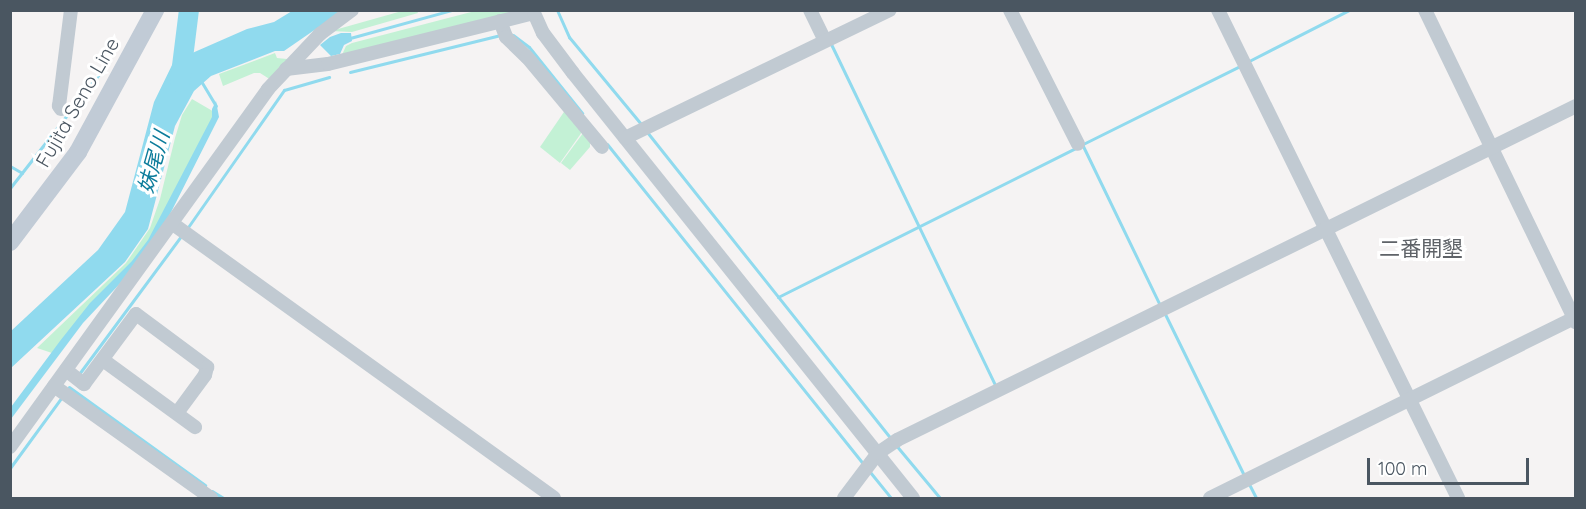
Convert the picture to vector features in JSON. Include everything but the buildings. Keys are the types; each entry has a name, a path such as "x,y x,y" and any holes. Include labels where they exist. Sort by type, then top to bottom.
{"main road":[{"name":"Fujita Seno Line","path":"10,242 78,152 155,10"}],"street":[{"path":"61,109 59,106 71,10"},
{"path":"10,447 73,376 180,229 232,138 286,69 320,34 352,10"},
{"path":"810,10 825,41"},
{"path":"625,138 890,10"},
{"path":"1010,10 1078,144"},
{"path":"1218,10 1329,227 1458,498"},
{"path":"1210,498 1575,320 1494,147 1425,10"},
{"path":"286,69 503,30 534,12 543,33 810,373 870,463 913,498"},
{"path":"503,30 602,147"},
{"path":"843,498 870,463 894,442 1575,106"},
{"path":"180,229 554,498"},
{"path":"73,376 84,384 136,314 207,367 205,375 177,413"},
{"path":"103,360 195,427"},
{"path":"61,391 211,498"}],"green space":[{"path":"402,11 417,11 418,13 352,32 331,31"},
{"path":"475,11 525,11 341,57 346,46 352,43"},
{"path":"275,53 277,58 287,59 288,62 271,80 260,73 254,73 223,86 219,74"},
{"path":"192,99 216,113 147,245 52,353 37,348 126,263 150,228 182,115"},
{"path":"566,109 582,132 560,163 540,147"},
{"path":"583,133 590,139 590,147 570,170 561,163"}],"water":[{"name":"妹尾川","path":"292,11 342,11 284,51 275,51 211,76 194,91 175,126 148,229 125,262 11,368 11,331 98,250 125,212 154,102 174,61 247,29 274,22"},
{"path":"341,33 351,33 352,41 344,45 340,54 331,56 320,45 330,37"},
{"path":"216,101 219,117 161,232 128,275 83,323 11,419 11,407 60,341 90,303 132,261 148,240 212,117 212,109"}],"waterway":[{"path":"180,82 189,10"},
{"path":"350,38 452,10"},
{"path":"557,10 569,37 641,124"},
{"path":"1249,61 1349,10"},
{"path":"350,72 501,35"},
{"path":"513,35 529,47 582,113"},
{"path":"831,44 996,387"},
{"path":"1083,144 1240,66"},
{"path":"10,188 103,69"},
{"path":"186,230 284,90 329,77"},
{"path":"201,81 216,106"},
{"path":"647,132 891,439"},
{"path":"607,144 863,464"},
{"path":"1082,144 1160,305"},
{"path":"778,297 1075,148"},
{"path":"10,166 22,173"},
{"path":"79,374 182,235"},
{"path":"1165,314 1244,475"},
{"path":"69,387 205,485"},
{"path":"10,468 62,397"},
{"path":"895,444 940,498"},
{"path":"870,472 891,498"},
{"path":"1249,484 1256,498"},
{"path":"212,491 223,498"}],"district":[{"name":"二番開墾","path":"1421,248"}]}
